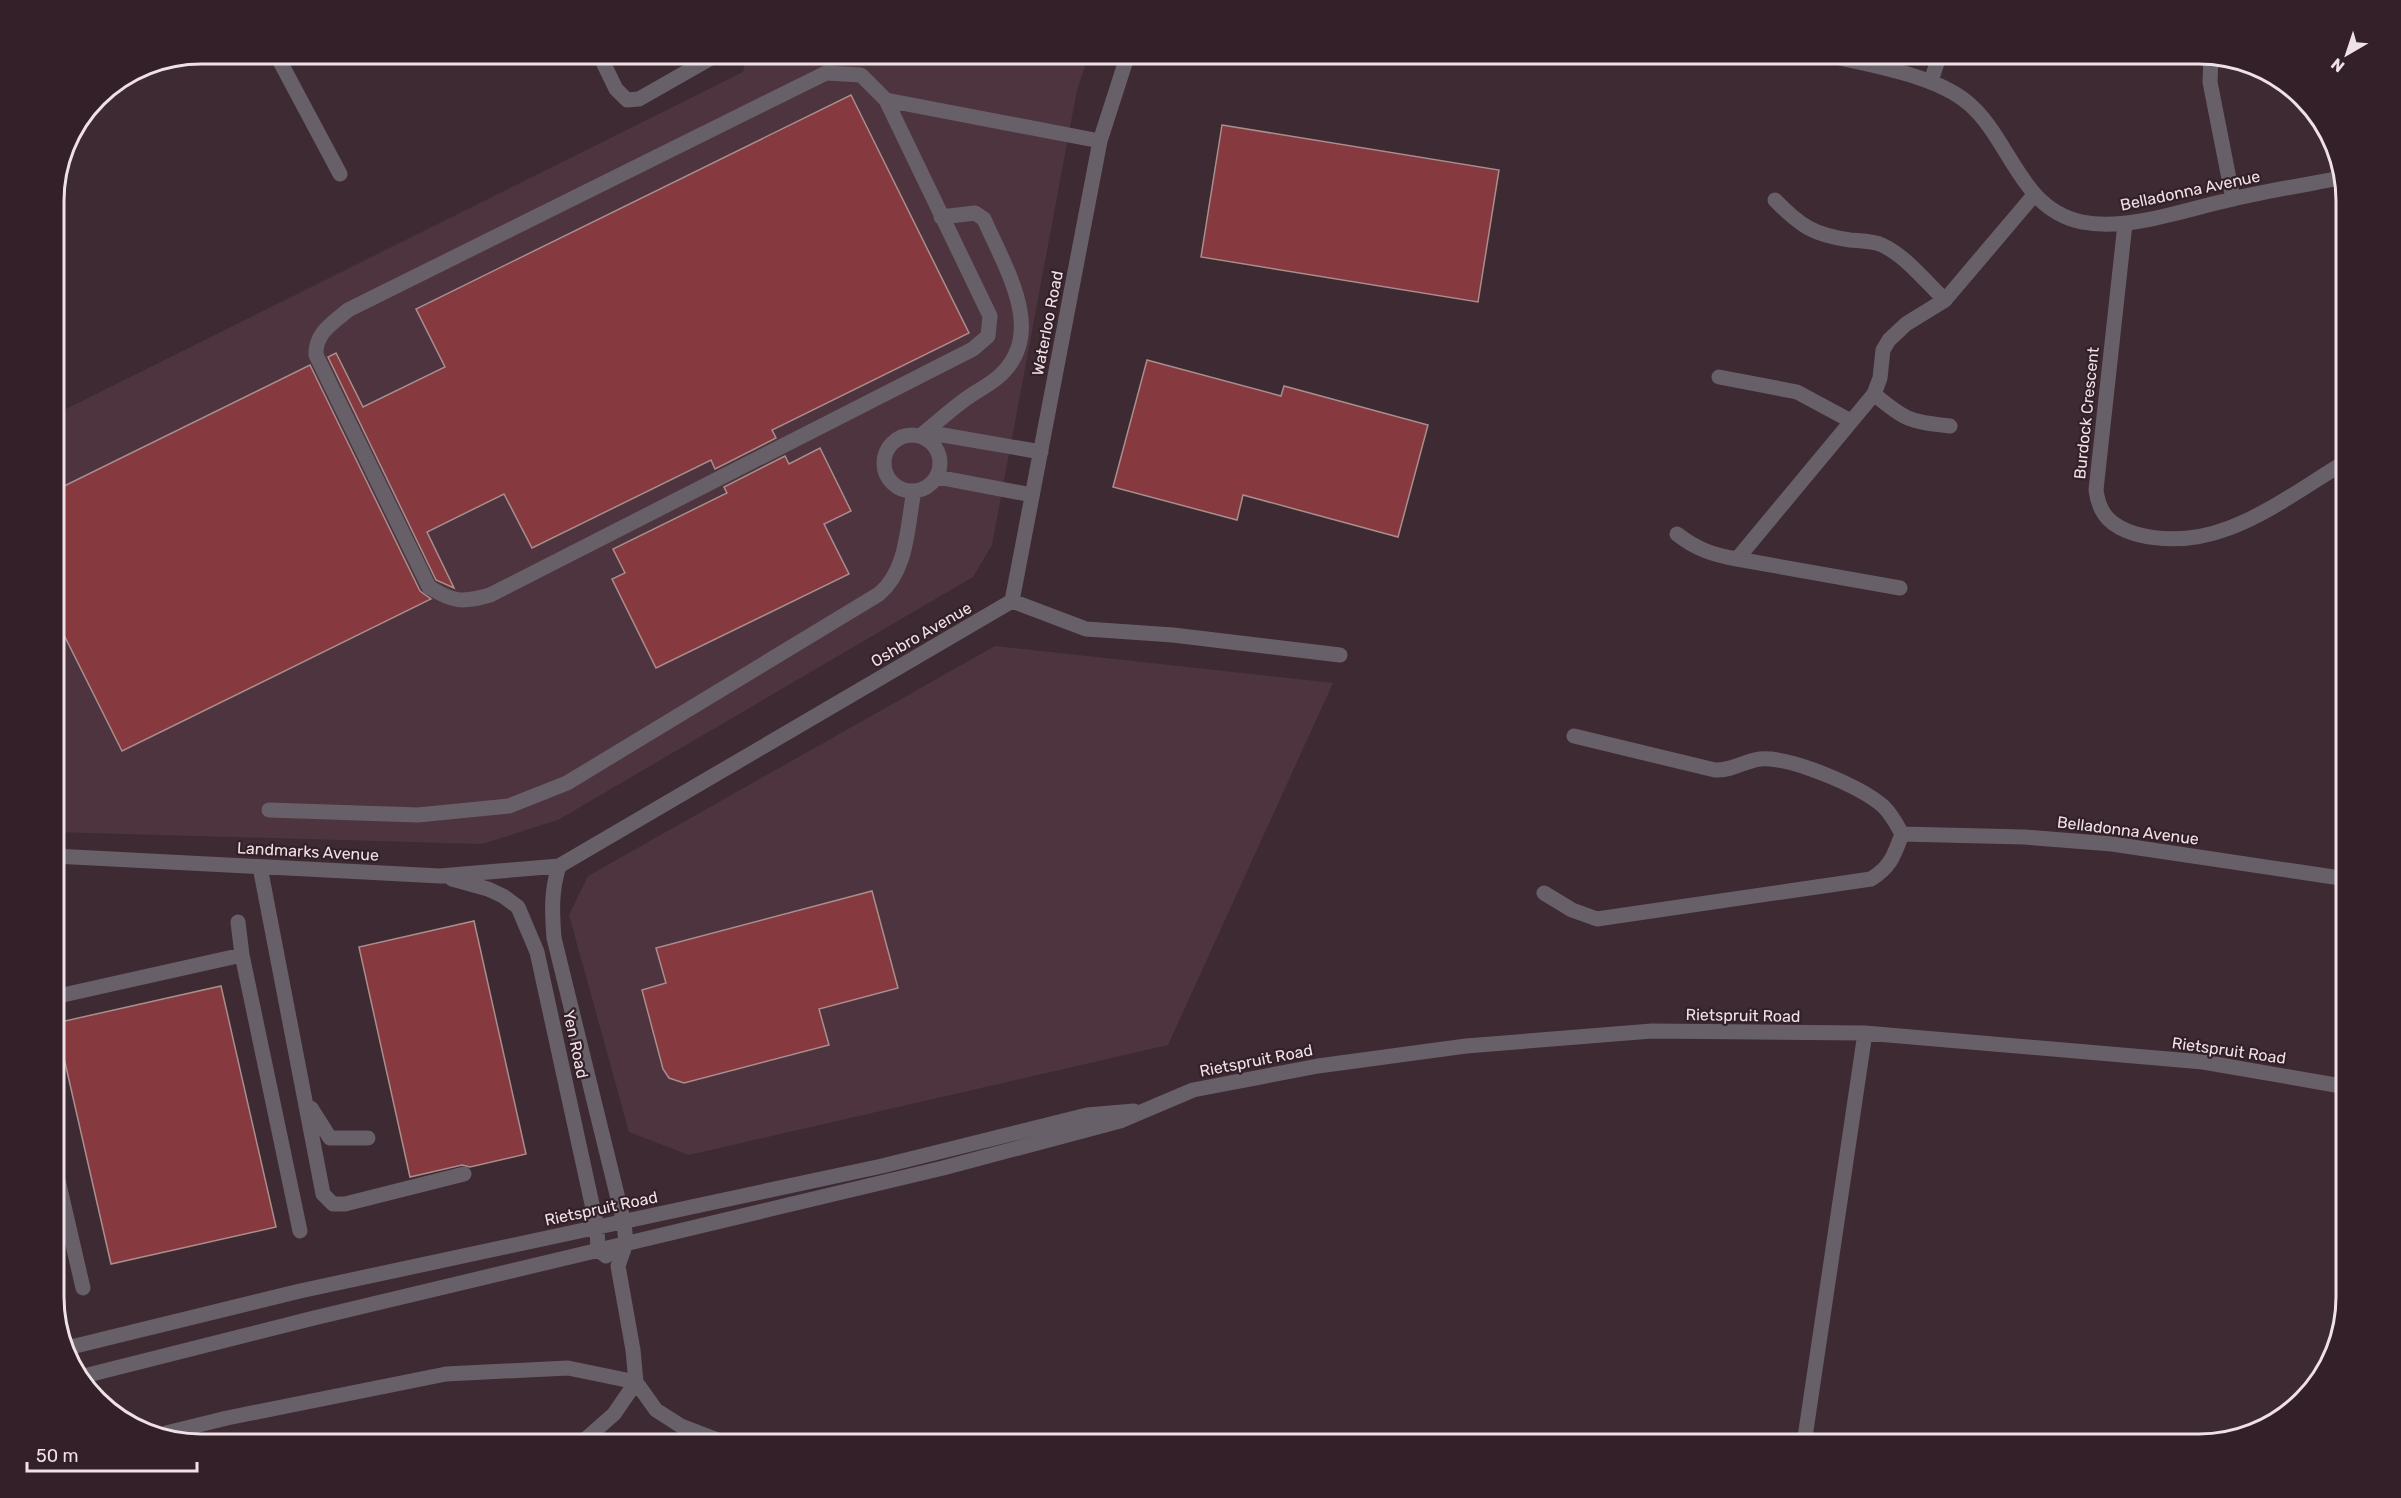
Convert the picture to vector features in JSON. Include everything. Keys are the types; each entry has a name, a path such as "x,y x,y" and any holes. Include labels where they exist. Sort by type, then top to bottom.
{"street":[{"path":"281,64 340,174"},
{"path":"604,64 616,89 627,100 639,99 700,64"},
{"name":"Waterloo Road","path":"1012,601 1100,141 1125,64"},
{"name":"Belladonna Avenue","path":"1863,64 1931,81 1968,103 1986,122 2034,195 2059,213 2080,221 2125,224 2233,199 2335,179"},
{"path":"1931,81 1937,64"},
{"path":"2211,65 2210,82 2233,199"},
{"path":"826,73 861,75 886,100 990,316 988,336 973,349 490,595 459,602 429,586 316,355 315,345 320,335 348,310 826,73"},
{"path":"886,100 1100,141"},
{"path":"1737,559 1874,394 1880,378 1883,350 1889,340 1906,324 1945,300 2034,195"},
{"path":"1775,200 1795,221 1813,232 1879,244 1890,249 1945,300"},
{"path":"923,438 964,400 997,378 1010,365 1022,340 1021,309 984,219 975,213 941,217"},
{"name":"Burdock Crescent","path":"2125,224 2096,490 2102,513 2109,522 2122,530 2143,536 2169,539 2217,534 2242,524 2336,468"},
{"path":"1719,377 1797,392 1851,421"},
{"path":"1874,394 1894,411 1912,421 1950,426"},
{"path":"923,438 938,452 940,469 937,477 923,489 905,490 890,481 884,464 888,447 895,441 911,435 923,438 943,435 1041,452"},
{"path":"937,477 1032,495"},
{"path":"269,810 418,815 509,806 567,783 889,586 899,568 914,491"},
{"path":"1677,534 1693,546 1712,554 1900,588"},
{"path":"1012,601 1086,629 1173,635 1340,655"},
{"name":"Oshbro Avenue","path":"559,866 1012,601"},
{"path":"1544,893 1572,910 1597,919 1871,879 1885,871 1902,834 1884,807 1846,783 1806,768 1772,759 1758,759 1727,771 1715,770 1574,736"},
{"name":"Belladonna Avenue","path":"1902,834 2024,837 2112,844 2336,877"},
{"name":"Landmarks Avenue","path":"65,857 440,876 559,866"},
{"name":"Yen Road","path":"559,866 551,901 554,938 624,1223 626,1243 618,1266 633,1350 636,1382"},
{"path":"260,867 323,1194 333,1204 345,1204 464,1174"},
{"name":"Yen Road","path":"440,876 488,889 518,907 537,952 597,1227 598,1250"},
{"path":"238,922 242,955 300,1231"},
{"path":"65,995 242,955"},
{"name":"Rietspruit Road","path":"89,1375 314,1318 943,1168 1120,1121 1193,1090 1318,1066 1466,1046 1652,1031 1865,1033 2203,1062 2336,1085"},
{"path":"1805,1434 1865,1033"},
{"path":"306,1101 330,1138 368,1138"},
{"name":"Rietspruit Road","path":"74,1346 300,1291 882,1166 1087,1115 1143,1111"},
{"path":"65,1210 83,1288"},
{"path":"598,1250 618,1266"},
{"path":"176,1431 227,1418 446,1374 568,1368 636,1382 656,1410 681,1426 702,1434"},
{"path":"591,1434 614,1414 636,1382"}],"shaded area":[{"path":"745,64 1086,64 1077,90 992,545 973,577 558,820 482,844 65,832 65,410 743,72"},
{"path":"995,646 1333,683 1168,1045 689,1155 629,1132 569,915 588,876"}],"building":[{"path":"851,95 969,333 772,430 776,438 715,469 711,460 532,548 504,494 427,532 454,588 436,580 328,357 336,353 363,407 445,367 416,309"},
{"path":"1222,125 1499,170 1478,302 1201,257"},
{"path":"1147,360 1281,396 1284,386 1428,425 1398,537 1243,495 1237,520 1113,487"},
{"path":"310,365 420,591 431,599 122,751 65,637 65,486"},
{"path":"820,448 851,511 824,524 849,574 656,668 612,579 625,573 613,549 727,493 724,487 785,456 789,464"},
{"path":"872,891 898,988 819,1009 829,1045 684,1083 669,1078 663,1069 642,990 666,983 656,948"},
{"path":"474,921 526,1154 470,1167 462,1165 410,1177 359,947"},
{"path":"221,986 276,1227 111,1264 65,1062 65,1021"}]}
